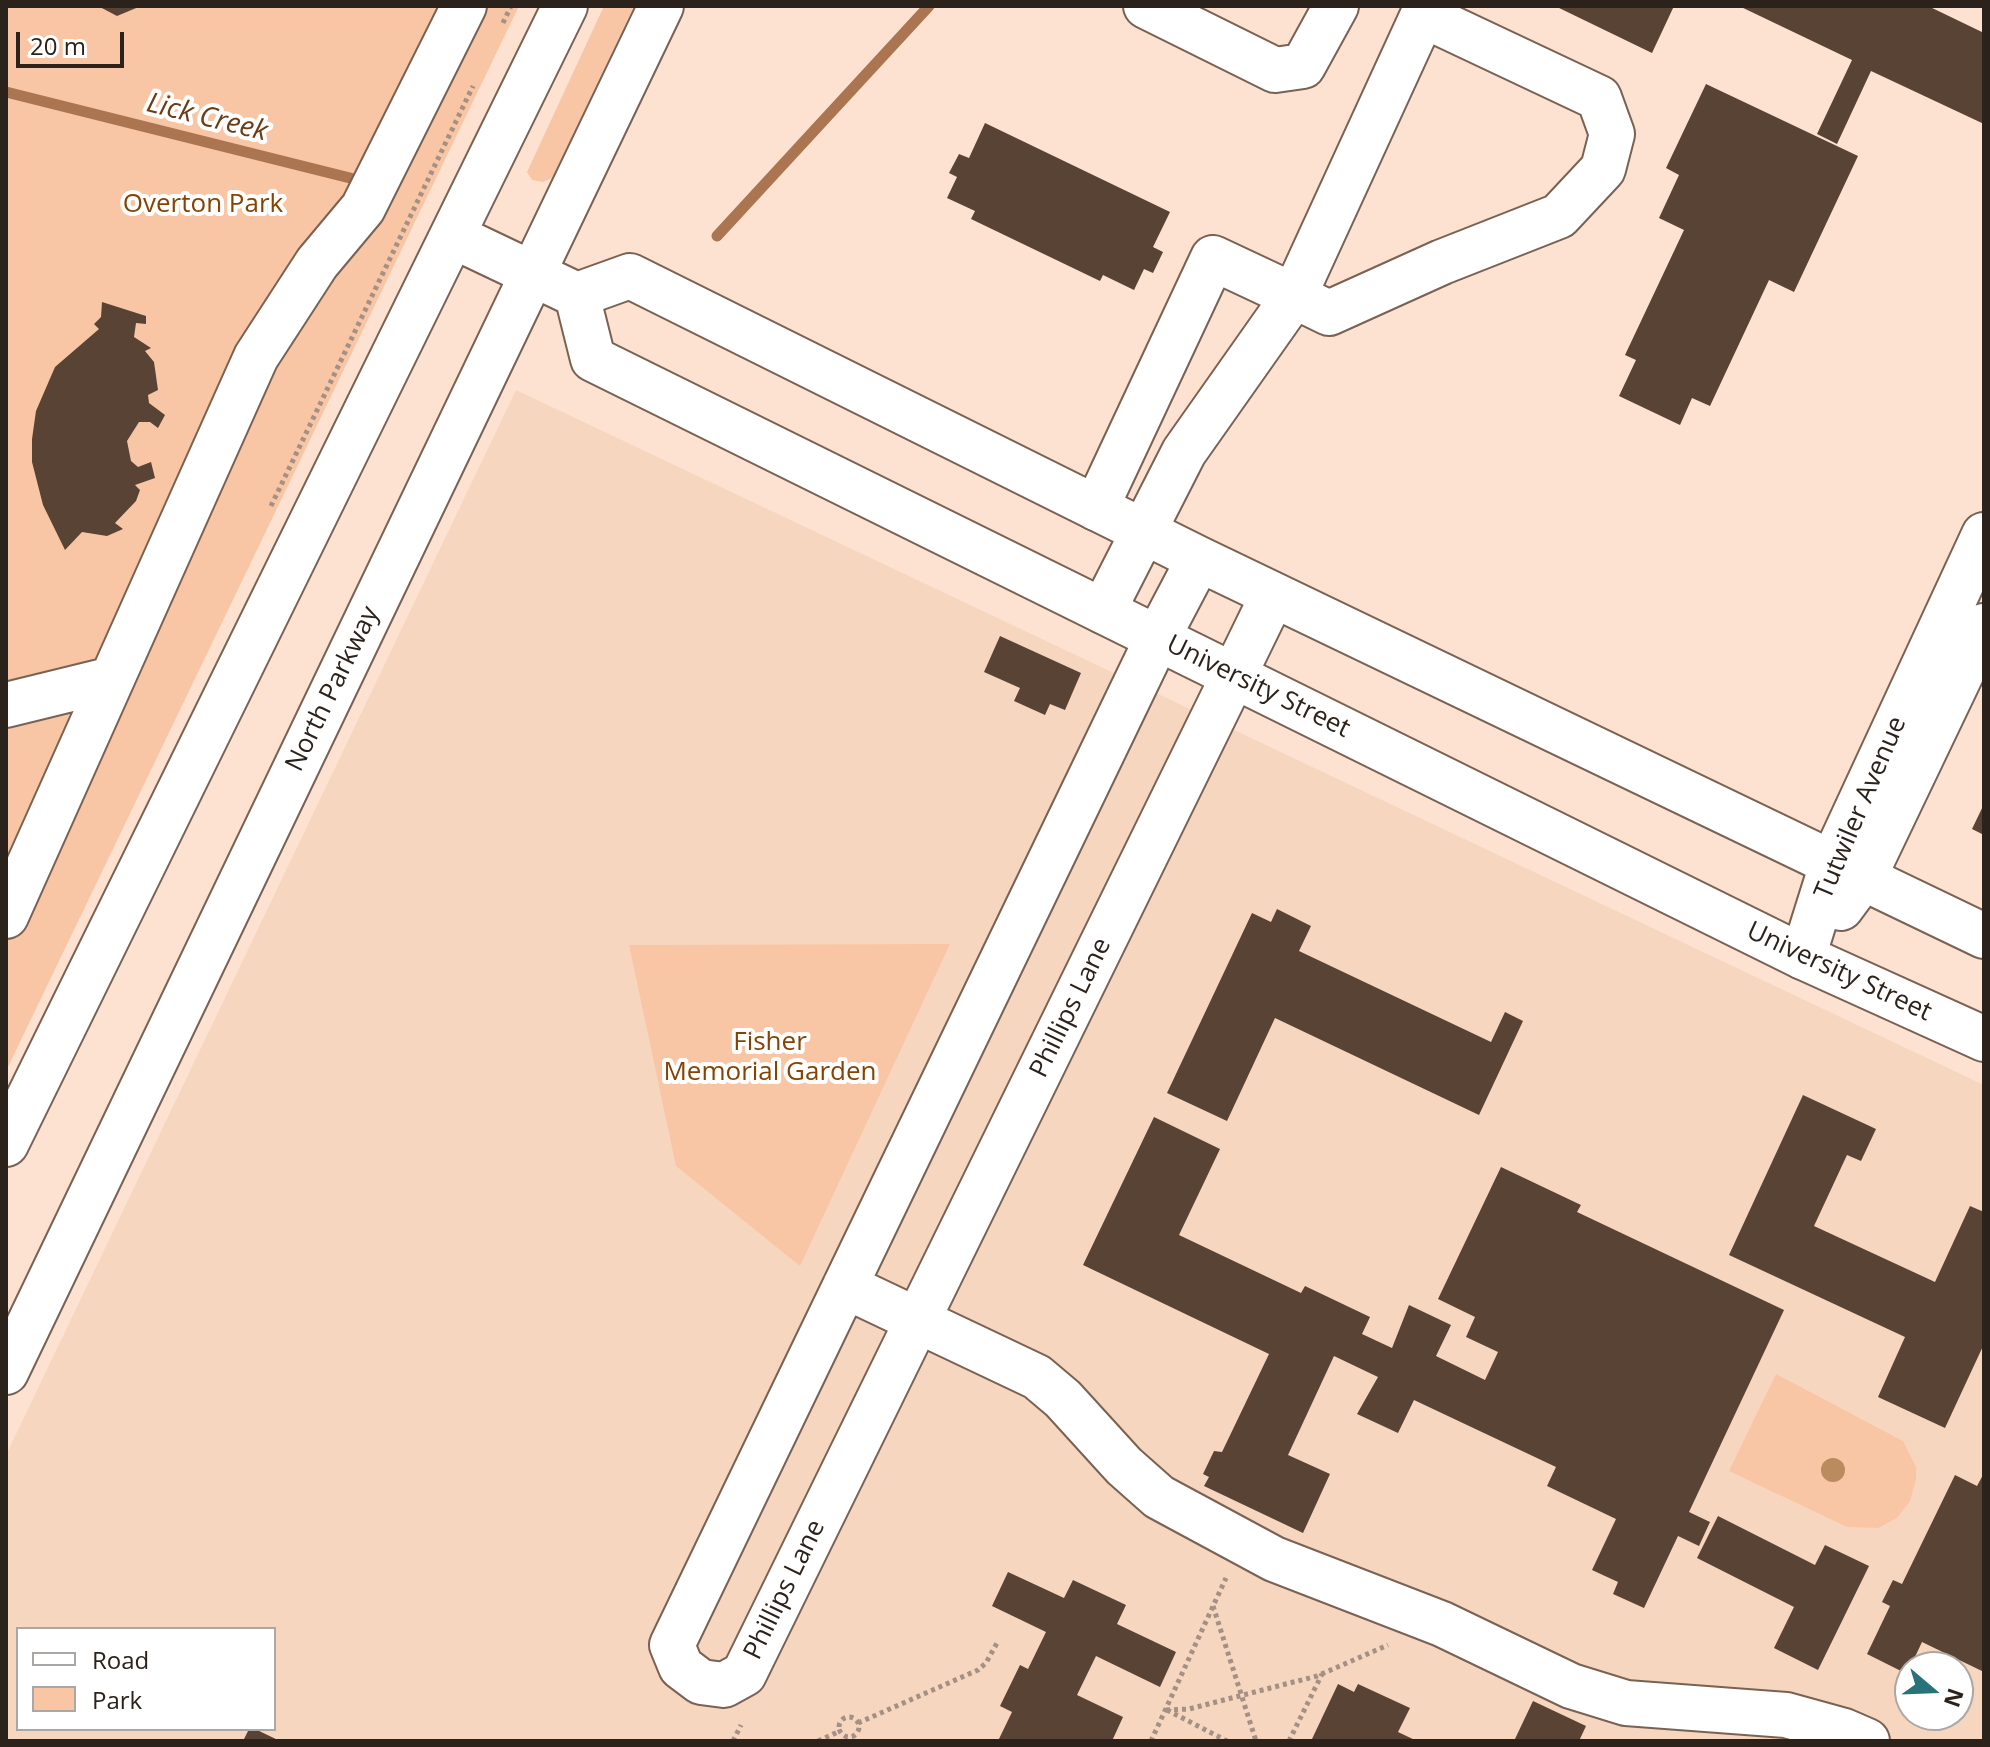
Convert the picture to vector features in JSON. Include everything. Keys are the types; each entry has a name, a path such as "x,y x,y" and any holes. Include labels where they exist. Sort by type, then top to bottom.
{"main road":[{"path":"6,916 256,357 317,263 363,208 464,6"},
{"path":"6,1144 565,6"},
{"name":"North Parkway","path":"6,1372 661,6"},
{"path":"1146,6 1275,70 1303,66 1336,6"},
{"path":"1096,508 1213,258 1294,296 1329,313 1442,262 1559,216 1603,169 1612,134 1599,98 1425,10 1294,296 1184,452 1103,611"},
{"path":"453,236 577,295 630,276 1199,559 1984,936"},
{"name":"University Street","path":"577,295 593,359 1803,957 1984,1039"},
{"name":"Tutwiler Avenue","path":"1848,869 1984,535"},
{"name":"Phillips Lane","path":"1199,559 1158,637 672,1645 681,1667 701,1682 724,1685 744,1674 1273,595"},
{"name":"Tutwiler Avenue","path":"1803,957 1848,869 1984,626"},
{"path":"6,705 112,679"},
{"path":"845,1286 1037,1377 1063,1399 1124,1466 1159,1497 1274,1559 1442,1624 1571,1686 1598,1695 1626,1703 1786,1715 1867,1741"}],"path":[{"path":"1151,1741 1228,1573"},
{"path":"1213,1606 1244,1695 1256,1741"},
{"path":"858,1723 978,1670 986,1663 997,1643"},
{"path":"1166,1710 1189,1709 1322,1674 1392,1644"},
{"path":"1289,1741 1322,1674"},
{"path":"1166,1710 1227,1741"},
{"path":"818,1741 840,1731 853,1736 858,1732 858,1723 854,1718 845,1717 839,1724 840,1731"},
{"path":"733,1741 741,1725"}],"shaded area":[{"path":"516,390 1984,1085 1984,1741 6,1741 6,1455"}],"green space":[{"name":"Overton Park","path":"6,6 519,6 6,1071"},
{"path":"604,6 634,6 552,178 543,182 532,180 527,172"},
{"name":"Fisher Memorial Garden","path":"950,944 800,1266 676,1166 629,945"},
{"path":"1776,1374 1903,1441 1916,1467 1916,1479 1910,1501 1897,1518 1878,1528 1847,1527 1729,1471"}],"building":[{"path":"98,6 141,6 117,16"},
{"path":"1555,6 1674,6 1652,53"},
{"path":"1739,6 1928,6 1984,33 1984,124 1871,71 1837,144 1817,134 1852,60"},
{"path":"1706,84 1858,156 1794,292 1769,280 1710,406 1692,398 1680,425 1619,396 1636,360 1625,355 1684,230 1659,218 1679,175 1666,168"},
{"path":"985,123 1170,212 1153,247 1163,252 1153,273 1144,269 1134,290 1103,275 1100,281 971,219 975,211 947,198 957,177 949,173 959,154 969,158"},
{"path":"102,302 146,316 146,324 136,323 134,337 151,348 145,351 154,362 158,390 148,395 149,403 165,415 158,428 150,422 139,422 127,441 131,461 138,467 151,462 155,478 135,485 140,490 136,501 115,523 123,529 107,536 82,532 65,550 43,505 32,462 36,411 55,367 99,329 94,324 101,317"},
{"path":"1000,636 1081,673 1065,710 1050,704 1045,715 1014,701 1020,688 984,672"},
{"path":"1984,804 1984,835 1972,829"},
{"path":"1277,909 1311,926 1299,951 1491,1042 1505,1012 1523,1021 1479,1115 1275,1018 1227,1121 1167,1093 1252,913 1271,922"},
{"path":"1803,1095 1876,1129 1861,1161 1847,1155 1814,1226 1935,1282 1970,1206 1984,1212 1984,1344 1945,1428 1878,1397 1905,1337 1729,1255"},
{"path":"1154,1117 1220,1149 1179,1235 1301,1293 1305,1286 1370,1317 1362,1334 1392,1348 1409,1305 1451,1325 1436,1356 1485,1380 1498,1352 1466,1337 1475,1317 1438,1299 1501,1167 1581,1205 1577,1212 1784,1310 1689,1512 1710,1522 1699,1546 1678,1536 1644,1608 1613,1594 1618,1582 1592,1570 1616,1519 1547,1486 1556,1467 1414,1400 1398,1433 1357,1414 1378,1377 1334,1356 1288,1455 1330,1474 1303,1533 1204,1486 1209,1477 1203,1474 1214,1451 1222,1452 1269,1354 1083,1265"},
{"path":"1984,1473 1984,1672 1974,1667 1974,1651 1941,1651 1922,1642 1918,1651 1894,1651 1894,1668 1867,1654 1890,1606 1882,1602 1893,1580 1902,1584 1955,1475 1977,1486"},
{"path":"1718,1516 1815,1565 1825,1545 1869,1566 1818,1670 1774,1648 1794,1607 1697,1558"},
{"path":"1008,1572 1064,1598 1073,1580 1126,1605 1117,1624 1176,1652 1160,1687 1096,1656 1077,1695 1123,1717 1112,1741 998,1741 1012,1712 1000,1706 1020,1665 1028,1669 1046,1632 992,1606"},
{"path":"1338,1684 1354,1692 1358,1684 1410,1708 1398,1732 1417,1741 1312,1739"},
{"path":"1533,1701 1586,1726 1579,1741 1514,1741"},
{"path":"248,1731 259,1731 280,1741 243,1741"}],"waterway":[{"path":"717,236 929,6"},
{"name":"Lick Creek","path":"6,92 366,182"}]}
